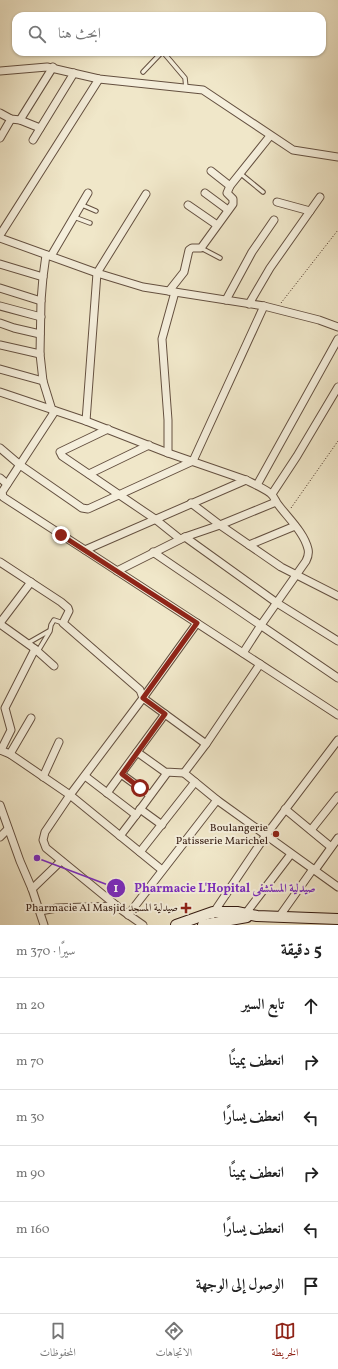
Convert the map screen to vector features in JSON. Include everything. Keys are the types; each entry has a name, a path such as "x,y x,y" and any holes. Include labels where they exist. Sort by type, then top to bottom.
{"street":[{"path":"20,120 53,67"},
{"path":"0,71 53,67 99,79 203,90 293,150 338,157"},
{"path":"33,140 74,73"},
{"path":"0,235 99,79"},
{"path":"0,113 11,120 20,120 40,128"},
{"path":"0,137 11,120"},
{"path":"168,453 168,420 162,339 172,291 184,272 189,250 192,248 201,248 233,204 233,199 227,193 230,186 270,136"},
{"path":"211,171 230,186"},
{"path":"88,193 82,205 49,255 43,277 40,354 43,381 53,410 2,492 1,497 338,715"},
{"path":"205,193 228,210"},
{"path":"86,421 97,272 146,194"},
{"path":"249,304 270,268 320,197"},
{"path":"277,202 310,211"},
{"path":"188,205 217,225"},
{"path":"226,300 252,252 274,220"},
{"path":"0,238 143,287 264,306 319,320 338,327"},
{"path":"0,264 43,277"},
{"path":"0,288 41,301"},
{"path":"0,306 41,317"},
{"path":"0,448 20,465 82,508 88,509 193,461 264,306"},
{"path":"0,323 40,334"},
{"path":"257,485 338,339"},
{"path":"0,345 40,354"},
{"path":"0,369 43,381"},
{"path":"272,494 297,456 338,387"},
{"path":"0,392 86,421 168,453 246,480 272,494 276,502 295,526 309,550 306,561 297,576 244,653"},
{"path":"108,429 60,452 62,456 277,603 338,641"},
{"path":"89,474 149,445"},
{"path":"0,478 7,484"},
{"path":"85,550 246,480"},
{"path":"117,571 182,538 220,525 276,502"},
{"path":"191,503 249,546 297,576 338,596"},
{"path":"249,546 295,526"},
{"path":"153,552 338,678"},
{"path":"0,562 68,608 69,611 63,622 140,690 143,698 206,744"},
{"path":"31,582 0,623 37,650 54,666"},
{"path":"142,925 46,848 44,844 44,836 45,832 70,795 197,623"},
{"path":"37,650 4,708 11,730 1,750 10,754 70,795 162,870"},
{"path":"184,773 206,744 260,664"},
{"path":"107,793 165,714"},
{"path":"10,754 31,718"},
{"path":"207,924 213,912 266,835 338,740"},
{"path":"43,777 60,742"},
{"path":"137,752 167,773 184,773 218,800 338,887"},
{"path":"120,836 167,773"},
{"path":"122,774 150,795"},
{"path":"85,776 107,793 162,825"},
{"path":"140,852 195,782"},
{"path":"128,915 218,800"},
{"path":"311,830 336,800"},
{"path":"0,808 32,889 44,925"},
{"path":"279,917 336,842 311,830 285,809"},
{"path":"0,837 8,829"},
{"path":"246,913 292,854"},
{"path":"32,889 61,861"},
{"path":"40,911 57,908 117,906"},
{"path":"176,925 213,912 246,913 257,916"},
{"path":"207,924 257,916 338,920"},
{"path":"334,925 338,920"}],"lane":[{"path":"143,72 159,56"},
{"path":"166,56 185,78 186,88"},
{"path":"241,174 262,192"},
{"path":"82,205 96,211"},
{"path":"74,217 90,223"},
{"path":"201,248 220,258"},
{"path":"37,650 50,631 54,620 63,622"},
{"path":"28,643 50,631"}],"path":[{"path":"276,310 338,230"},
{"path":"286,515 338,441"}],"place":[{"name":"Boulangerie Patisserie Marichel","path":"276,834"},
{"name":"Pharmacie L'Hopital صيدلية المستشفى","path":"37,858"},
{"name":"Pharmacie Al Masjid صيدلية المسجد","path":"186,908"}],"route":[{"path":"61,535 197,623 143,698 165,714 122,774 140,788"}]}
